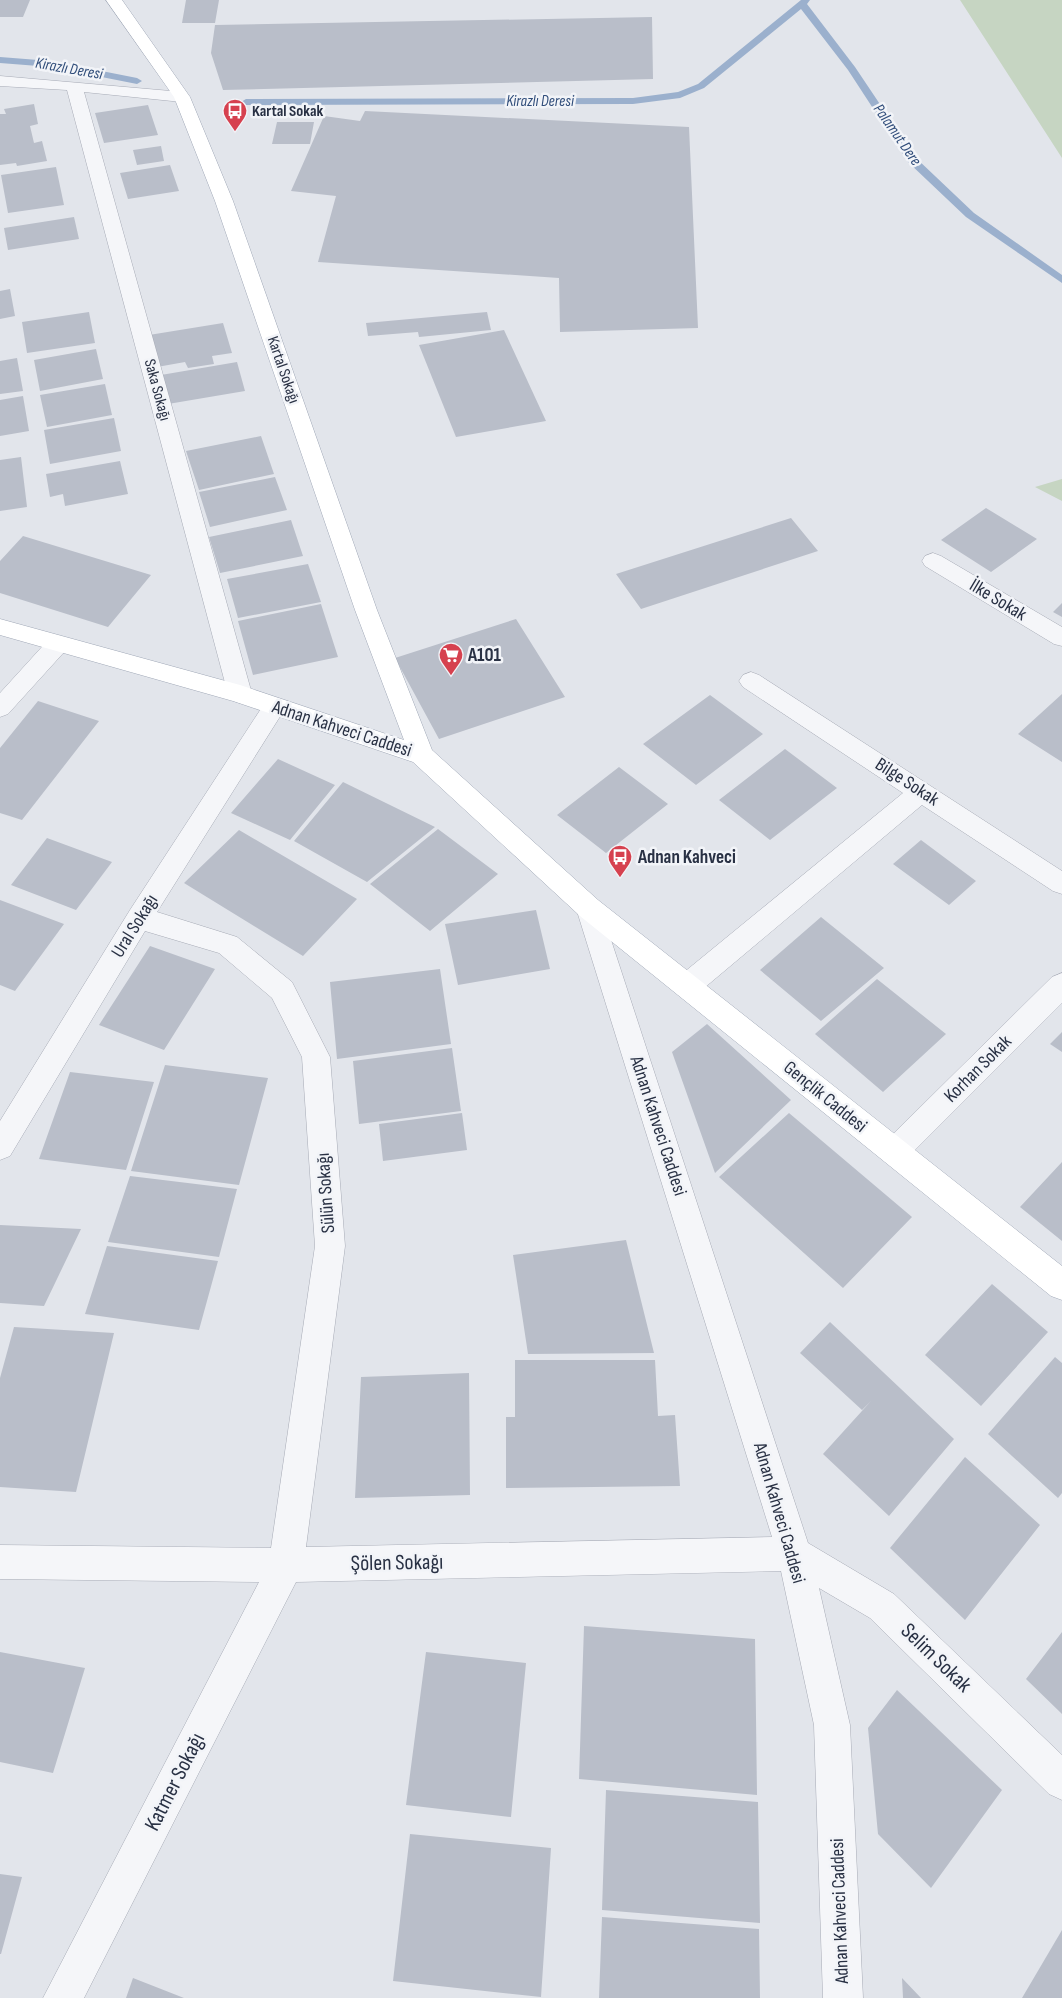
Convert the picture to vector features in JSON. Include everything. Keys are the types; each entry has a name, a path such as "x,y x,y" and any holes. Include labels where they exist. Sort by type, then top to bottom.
{"main road":[{"name":"Kartal Sokağı","path":"114,0 182,97 224,201 366,610 422,755"},
{"name":"Adnan Kahveci Caddesi","path":"0,626 58,644 240,694 274,707 422,755 589,908"},
{"name":"Gençlik Caddesi","path":"589,908 1062,1285"}],"street":[{"path":"0,82 74,86 182,97"},
{"name":"Saka Sokağı","path":"74,86 240,694"},
{"name":"İlke Sokak","path":"933,561 1062,638"},
{"path":"0,708 58,644"},
{"name":"Bilge Sokak","path":"751,681 1062,884"},
{"name":"Ural Sokağı","path":"0,1147 139,918 274,707"},
{"path":"687,986 921,792"},
{"name":"Adnan Kahveci Caddesi","path":"589,908 794,1554 832,1725 843,1998"},
{"name":"Sülün Sokağı","path":"139,918 228,945 282,990 316,1057 330,1246 286,1565"},
{"name":"Korhan Sokak","path":"894,1152 1062,985"},
{"name":"Şölen Sokağı","path":"0,1562 286,1565 794,1554"},
{"name":"Selim Sokak","path":"794,1554 882,1606 1062,1781"},
{"name":"Katmer Sokağı","path":"63,1998 286,1565"}],"green space":[{"path":"960,0 1062,0 1062,158"},
{"path":"1062,479 1062,501 1035,487"}],"building":[{"path":"0,0 30,0 23,17 0,17"},
{"path":"186,0 219,0 215,23 182,23"},
{"path":"652,17 653,79 223,90 211,53 215,25"},
{"path":"34,104 38,124 30,126 34,143 42,141 47,161 17,166 16,163 0,165 0,114 6,114 4,109"},
{"path":"148,105 158,135 104,143 95,113"},
{"path":"365,111 689,127 698,328 560,332 559,278 318,262 336,196 291,191 324,116 360,121"},
{"path":"277,122 314,122 310,144 272,144"},
{"path":"161,146 164,161 137,165 133,150"},
{"path":"170,165 179,191 128,199 120,173"},
{"path":"56,167 64,205 8,213 1,175"},
{"path":"74,217 79,239 8,250 4,228"},
{"path":"10,289 15,316 0,319 0,291"},
{"path":"89,312 95,343 27,353 22,322"},
{"path":"487,312 491,330 419,337 418,332 368,336 366,323"},
{"path":"223,323 232,353 212,356 214,364 188,368 185,362 157,367 149,335"},
{"path":"504,330 546,421 456,437 419,345"},
{"path":"96,349 103,379 40,391 34,360"},
{"path":"17,358 23,391 0,394 0,361"},
{"path":"237,362 245,391 168,404 161,375"},
{"path":"105,384 112,415 47,427 40,395"},
{"path":"23,396 29,431 0,436 0,400"},
{"path":"114,418 121,451 50,464 44,430"},
{"path":"261,436 274,474 199,490 186,451"},
{"path":"21,457 27,507 0,511 0,460"},
{"path":"120,461 128,494 65,506 63,494 50,497 46,474"},
{"path":"275,477 287,510 210,527 199,492"},
{"path":"986,508 1037,539 991,572 941,540"},
{"path":"791,518 818,551 641,609 616,574"},
{"path":"291,520 303,556 220,573 209,537"},
{"path":"23,536 151,575 108,627 0,593 0,561"},
{"path":"308,564 321,602 238,618 227,579"},
{"path":"1062,603 1062,617 1053,612"},
{"path":"321,604 338,657 253,675 238,621"},
{"path":"516,619 565,697 439,739 395,658"},
{"path":"1062,694 1062,762 1018,734"},
{"path":"710,695 763,734 696,785 643,744"},
{"path":"38,701 99,721 22,820 0,813 0,748"},
{"path":"785,749 837,788 770,840 719,800"},
{"path":"278,759 335,785 290,840 231,813"},
{"path":"619,767 668,804 606,853 557,815"},
{"path":"343,782 435,827 367,882 294,841"},
{"path":"438,829 498,874 430,931 370,884"},
{"path":"239,830 357,899 303,956 184,883"},
{"path":"47,838 112,862 76,910 11,885"},
{"path":"921,840 976,881 949,905 893,864"},
{"path":"0,900 64,924 15,991 0,985"},
{"path":"536,910 550,969 458,985 445,924"},
{"path":"821,917 884,968 821,1021 760,970"},
{"path":"150,946 215,969 164,1050 99,1025"},
{"path":"440,969 451,1044 337,1059 330,982"},
{"path":"877,979 946,1034 883,1092 815,1034"},
{"path":"707,1024 791,1100 715,1173 672,1052"},
{"path":"1062,1032 1062,1052 1050,1044"},
{"path":"452,1048 461,1111 359,1124 353,1061"},
{"path":"165,1065 268,1078 239,1185 131,1171"},
{"path":"70,1072 154,1082 126,1170 39,1159"},
{"path":"462,1113 467,1150 383,1161 379,1124"},
{"path":"789,1113 912,1217 843,1288 719,1177"},
{"path":"1062,1162 1062,1241 1020,1207"},
{"path":"130,1176 237,1189 219,1257 108,1242"},
{"path":"0,1225 81,1229 44,1306 0,1303"},
{"path":"626,1240 654,1353 528,1354 513,1255"},
{"path":"107,1246 218,1261 199,1330 85,1314"},
{"path":"992,1284 1048,1332 981,1406 925,1355"},
{"path":"830,1322 954,1439 889,1516 823,1454 871,1401 862,1410 800,1353"},
{"path":"14,1327 114,1333 76,1492 0,1487 0,1378"},
{"path":"1055,1357 1062,1363 1062,1493 1058,1498 988,1434"},
{"path":"515,1360 655,1360 658,1416 675,1415 680,1486 506,1488 506,1417 515,1417"},
{"path":"469,1373 470,1495 355,1498 361,1377"},
{"path":"965,1457 1040,1525 965,1620 890,1548"},
{"path":"584,1626 755,1639 757,1795 579,1779"},
{"path":"1062,1632 1062,1714 1026,1679"},
{"path":"0,1652 85,1668 53,1773 0,1762"},
{"path":"426,1652 526,1663 511,1817 406,1805"},
{"path":"897,1690 1002,1790 931,1888 878,1834 868,1728"},
{"path":"606,1790 758,1802 760,1923 602,1910"},
{"path":"410,1834 551,1848 541,1997 393,1981"},
{"path":"0,1874 22,1877 1,1954 0,1954"},
{"path":"602,1917 759,1929 760,1998 599,1998"},
{"path":"1062,1930 1062,1998 1022,1998"},
{"path":"133,1978 184,1998 126,1998"},
{"path":"902,1978 921,1998 903,1998"}],"waterway":[{"name":"Kirazlı Deresi","path":"246,102 633,101 680,95 701,86 806,0"},
{"name":"Palamut Dere","path":"802,4 852,69 912,160 970,215 1062,280"},
{"name":"Kirazlı Deresi","path":"0,60 51,64 137,81"}],"place":[{"name":"Kartal Sokak","path":"235,132"},
{"name":"A101","path":"451,676"},
{"name":"Adnan Kahveci","path":"620,878"}]}
